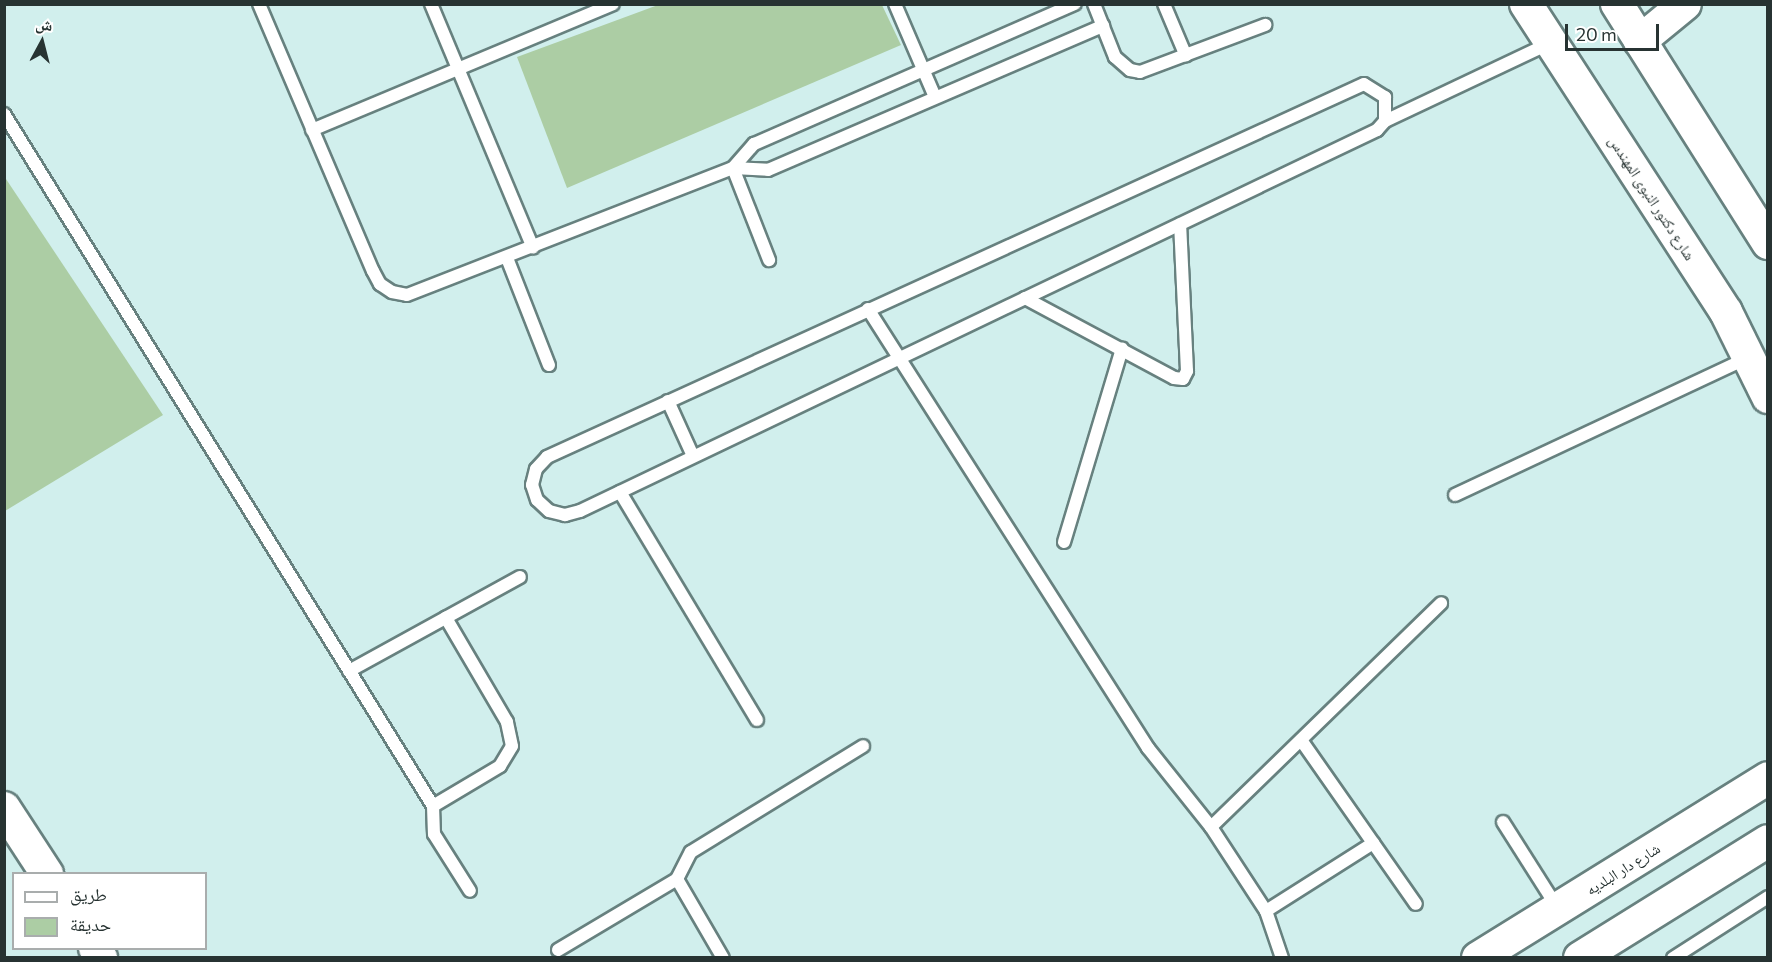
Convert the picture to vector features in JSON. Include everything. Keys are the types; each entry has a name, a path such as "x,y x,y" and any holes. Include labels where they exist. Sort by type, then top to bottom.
{"street":[{"name":"شارع دكتور النبوى المهندس","path":"1526,4 1726,312 1767,397"},
{"path":"1617,4 1767,243"},
{"path":"1640,41 1685,4"},
{"name":"شارع دار البلديه","path":"1497,953 1558,909 1767,778"},
{"path":"4,808 46,872"},
{"path":"1580,957 1767,841"}],"lane":[{"path":"259,4 372,271 392,292 421,292 732,168 768,170 1103,26"},
{"path":"431,4 533,248"},
{"path":"312,130 613,4"},
{"path":"895,4 935,97"},
{"path":"732,168 754,144 1075,4"},
{"path":"1094,4 1115,57 1130,70 1150,70 1265,25"},
{"path":"1164,4 1186,56"},
{"path":"1385,121 1388,109 1381,92 1364,84 1352,86 547,457 536,469 532,484 537,500 549,511 565,515 620,492 1377,130 1385,121 1551,43"},
{"path":"4,114 433,806 434,834 470,891"},
{"path":"732,168 769,260"},
{"path":"1025,298 1174,378 1186,376 1180,224"},
{"path":"507,258 549,365"},
{"path":"868,309 1148,748 1211,827 1266,911 1282,957"},
{"path":"1064,542 1122,350"},
{"path":"1455,495 1749,356"},
{"path":"668,401 693,456"},
{"path":"620,492 756,720"},
{"path":"349,671 520,577"},
{"path":"1211,827 1441,603"},
{"path":"433,806 500,766 512,746 507,723 446,618"},
{"path":"1301,740 1416,904"},
{"path":"558,950 677,879 691,852 863,746"},
{"path":"1503,822 1558,909"},
{"path":"1266,911 1373,843"},
{"path":"677,879 723,957"},
{"path":"1672,957 1767,897"}],"green space":[{"path":"658,5 882,5 901,45 567,188 517,57"},
{"path":"4,176 163,415 5,511 4,511"}]}
